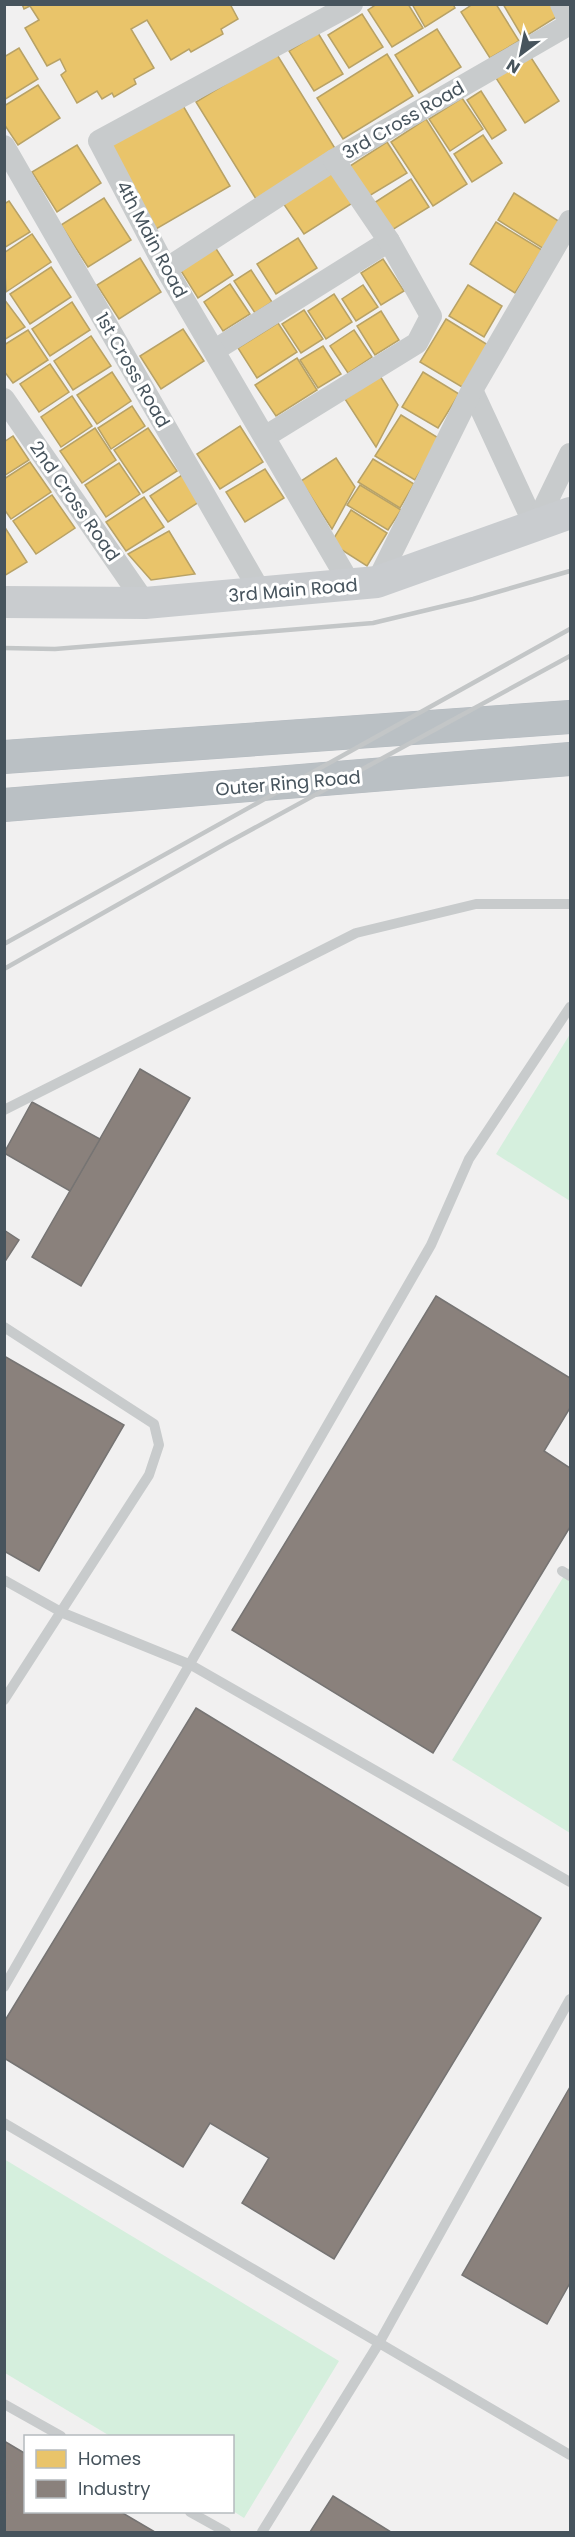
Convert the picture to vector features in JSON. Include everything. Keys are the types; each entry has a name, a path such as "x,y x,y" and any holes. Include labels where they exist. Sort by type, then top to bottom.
{"highway":[{"path":"4,756 570,717"},
{"name":"Outer Ring Road","path":"4,805 570,759"}],"street":[{"name":"4th Main Road","path":"352,4 99,141 166,269 214,350 266,436 364,583"},
{"path":"561,4 570,24"},
{"name":"3rd Cross Road","path":"266,436 417,344 431,315 389,241 334,160 570,24"},
{"name":"1st Cross Road","path":"4,146 261,593"},
{"path":"166,269 334,160"},
{"path":"364,583 570,221"},
{"path":"214,350 389,241"},
{"path":"472,390 535,526"},
{"name":"2nd Cross Road","path":"4,399 145,603"},
{"path":"535,526 570,454"},
{"name":"3rd Main Road","path":"4,602 145,603 364,583 570,513"}],"lane":[{"path":"4,1110 356,933 476,904 570,904"},
{"path":"4,1987 191,1665 430,1245 469,1160 570,1007"},
{"path":"4,1327 154,1424 159,1445 149,1475 63,1613 4,1700"},
{"path":"4,1580 63,1613 191,1665 570,1882"},
{"path":"262,2532 379,2343 570,1999"},
{"path":"4,2123 570,2454"},
{"path":"4,2404 59,2435"},
{"path":"193,2513 226,2532"}],"green space":[{"path":"570,1034 570,1201 496,1154"},
{"path":"570,1566 570,1833 452,1760"},
{"path":"4,2159 339,2361 244,2518 234,2512 234,2435 108,2435 5,2373"}],"building: Homes":[{"path":"22,4 230,4 238,19 221,29 223,34 171,60 147,20 131,29 154,68 134,79 136,84 114,97 112,93 102,99 97,91 77,103 61,75 66,71 60,59 47,66 25,28 39,20 30,6 24,9"},
{"path":"377,4 408,4 423,28 392,47 368,10"},
{"path":"412,4 453,4 455,8 425,27"},
{"path":"473,4 496,4 519,41 490,58 461,12"},
{"path":"503,4 551,4 558,16 523,38"},
{"path":"362,14 383,47 349,68 328,35"},
{"path":"437,29 461,67 419,93 395,55"},
{"path":"318,33 343,74 314,91 289,51"},
{"path":"19,48 38,79 4,100 4,57"},
{"path":"276,53 336,150 256,199 196,102"},
{"path":"387,54 413,96 343,139 317,98"},
{"path":"530,56 559,101 525,123 496,78"},
{"path":"38,85 60,118 18,145 4,124 4,106"},
{"path":"481,91 506,130 492,139 467,100"},
{"path":"462,98 483,129 450,151 429,119"},
{"path":"182,104 230,186 156,229 109,146"},
{"path":"426,119 467,184 433,206 391,142"},
{"path":"483,135 502,163 472,182 454,154"},
{"path":"387,142 407,173 369,196 350,166"},
{"path":"77,145 101,183 57,212 32,172"},
{"path":"333,170 354,202 304,234 283,203"},
{"path":"411,179 429,207 392,230 374,203"},
{"path":"514,193 560,222 544,249 498,220"},
{"path":"104,198 131,240 88,267 61,225"},
{"path":"9,201 30,232 4,248 4,204"},
{"path":"496,222 542,250 515,293 470,264"},
{"path":"32,234 51,262 6,292 4,253"},
{"path":"298,238 317,268 276,294 257,264"},
{"path":"213,244 233,275 198,298 178,266"},
{"path":"140,258 161,292 119,319 97,285"},
{"path":"383,259 404,291 381,305 361,273"},
{"path":"51,267 71,297 30,324 10,294"},
{"path":"251,270 272,302 255,313 234,281"},
{"path":"230,284 250,314 223,331 204,302"},
{"path":"363,285 378,307 356,321 342,299"},
{"path":"468,285 502,306 484,337 449,316"},
{"path":"334,294 352,322 326,339 308,311"},
{"path":"4,299 25,327 4,340"},
{"path":"72,302 90,330 50,356 32,329"},
{"path":"304,310 323,339 301,353 282,324"},
{"path":"381,311 399,340 375,355 357,326"},
{"path":"446,319 488,345 462,387 420,362"},
{"path":"278,323 297,352 257,378 238,348"},
{"path":"183,329 204,361 161,389 140,356"},
{"path":"28,330 48,360 13,383 4,371 4,345"},
{"path":"354,330 372,357 348,373 330,346"},
{"path":"91,336 111,366 73,390 54,361"},
{"path":"323,346 341,374 318,388 300,360"},
{"path":"297,358 317,390 276,416 255,385"},
{"path":"50,364 69,392 39,412 20,384"},
{"path":"112,372 131,401 97,424 77,395"},
{"path":"423,372 459,394 438,428 402,407"},
{"path":"380,376 398,405 376,447 345,399"},
{"path":"72,396 92,426 61,447 41,417"},
{"path":"132,406 145,426 111,449 98,428"},
{"path":"401,415 440,439 415,480 375,456"},
{"path":"240,426 263,462 220,489 197,454"},
{"path":"95,428 116,460 82,483 60,451"},
{"path":"148,428 177,471 143,493 114,450"},
{"path":"13,436 29,460 4,476 4,442"},
{"path":"336,458 355,487 332,529 301,481"},
{"path":"373,459 414,484 400,508 358,482"},
{"path":"30,462 51,492 11,519 4,509 4,479"},
{"path":"119,463 140,494 106,517 85,485"},
{"path":"265,469 284,498 245,522 226,492"},
{"path":"182,475 199,502 168,522 150,496"},
{"path":"360,485 401,510 388,530 347,505"},
{"path":"52,495 75,528 36,554 13,521"},
{"path":"144,497 164,527 126,551 106,522"},
{"path":"351,510 387,533 367,566 331,543"},
{"path":"4,526 27,562 4,576"},
{"path":"169,531 195,574 151,580 128,554"}],"building: Industry":[{"path":"140,1069 190,1098 81,1286 32,1257"},
{"path":"32,1102 100,1139 70,1191 4,1153"},
{"path":"4,1230 19,1240 4,1263"},
{"path":"436,1296 570,1378 570,1408 544,1451 570,1468 570,1527 433,1753 232,1630"},
{"path":"4,1356 124,1425 39,1571 4,1551"},
{"path":"196,1708 541,1918 334,2259 242,2203 269,2158 210,2123 183,2167 4,2058 4,2022"},
{"path":"570,2087 570,2283 547,2324 462,2275"},
{"path":"4,2441 24,2453 24,2513 123,2513 155,2532 4,2532"},
{"path":"333,2496 391,2532 310,2532"}],"railway":[{"path":"4,648 55,649 373,623 473,599 570,571"},
{"path":"4,944 570,629"},
{"path":"4,969 225,844 570,656"}]}
